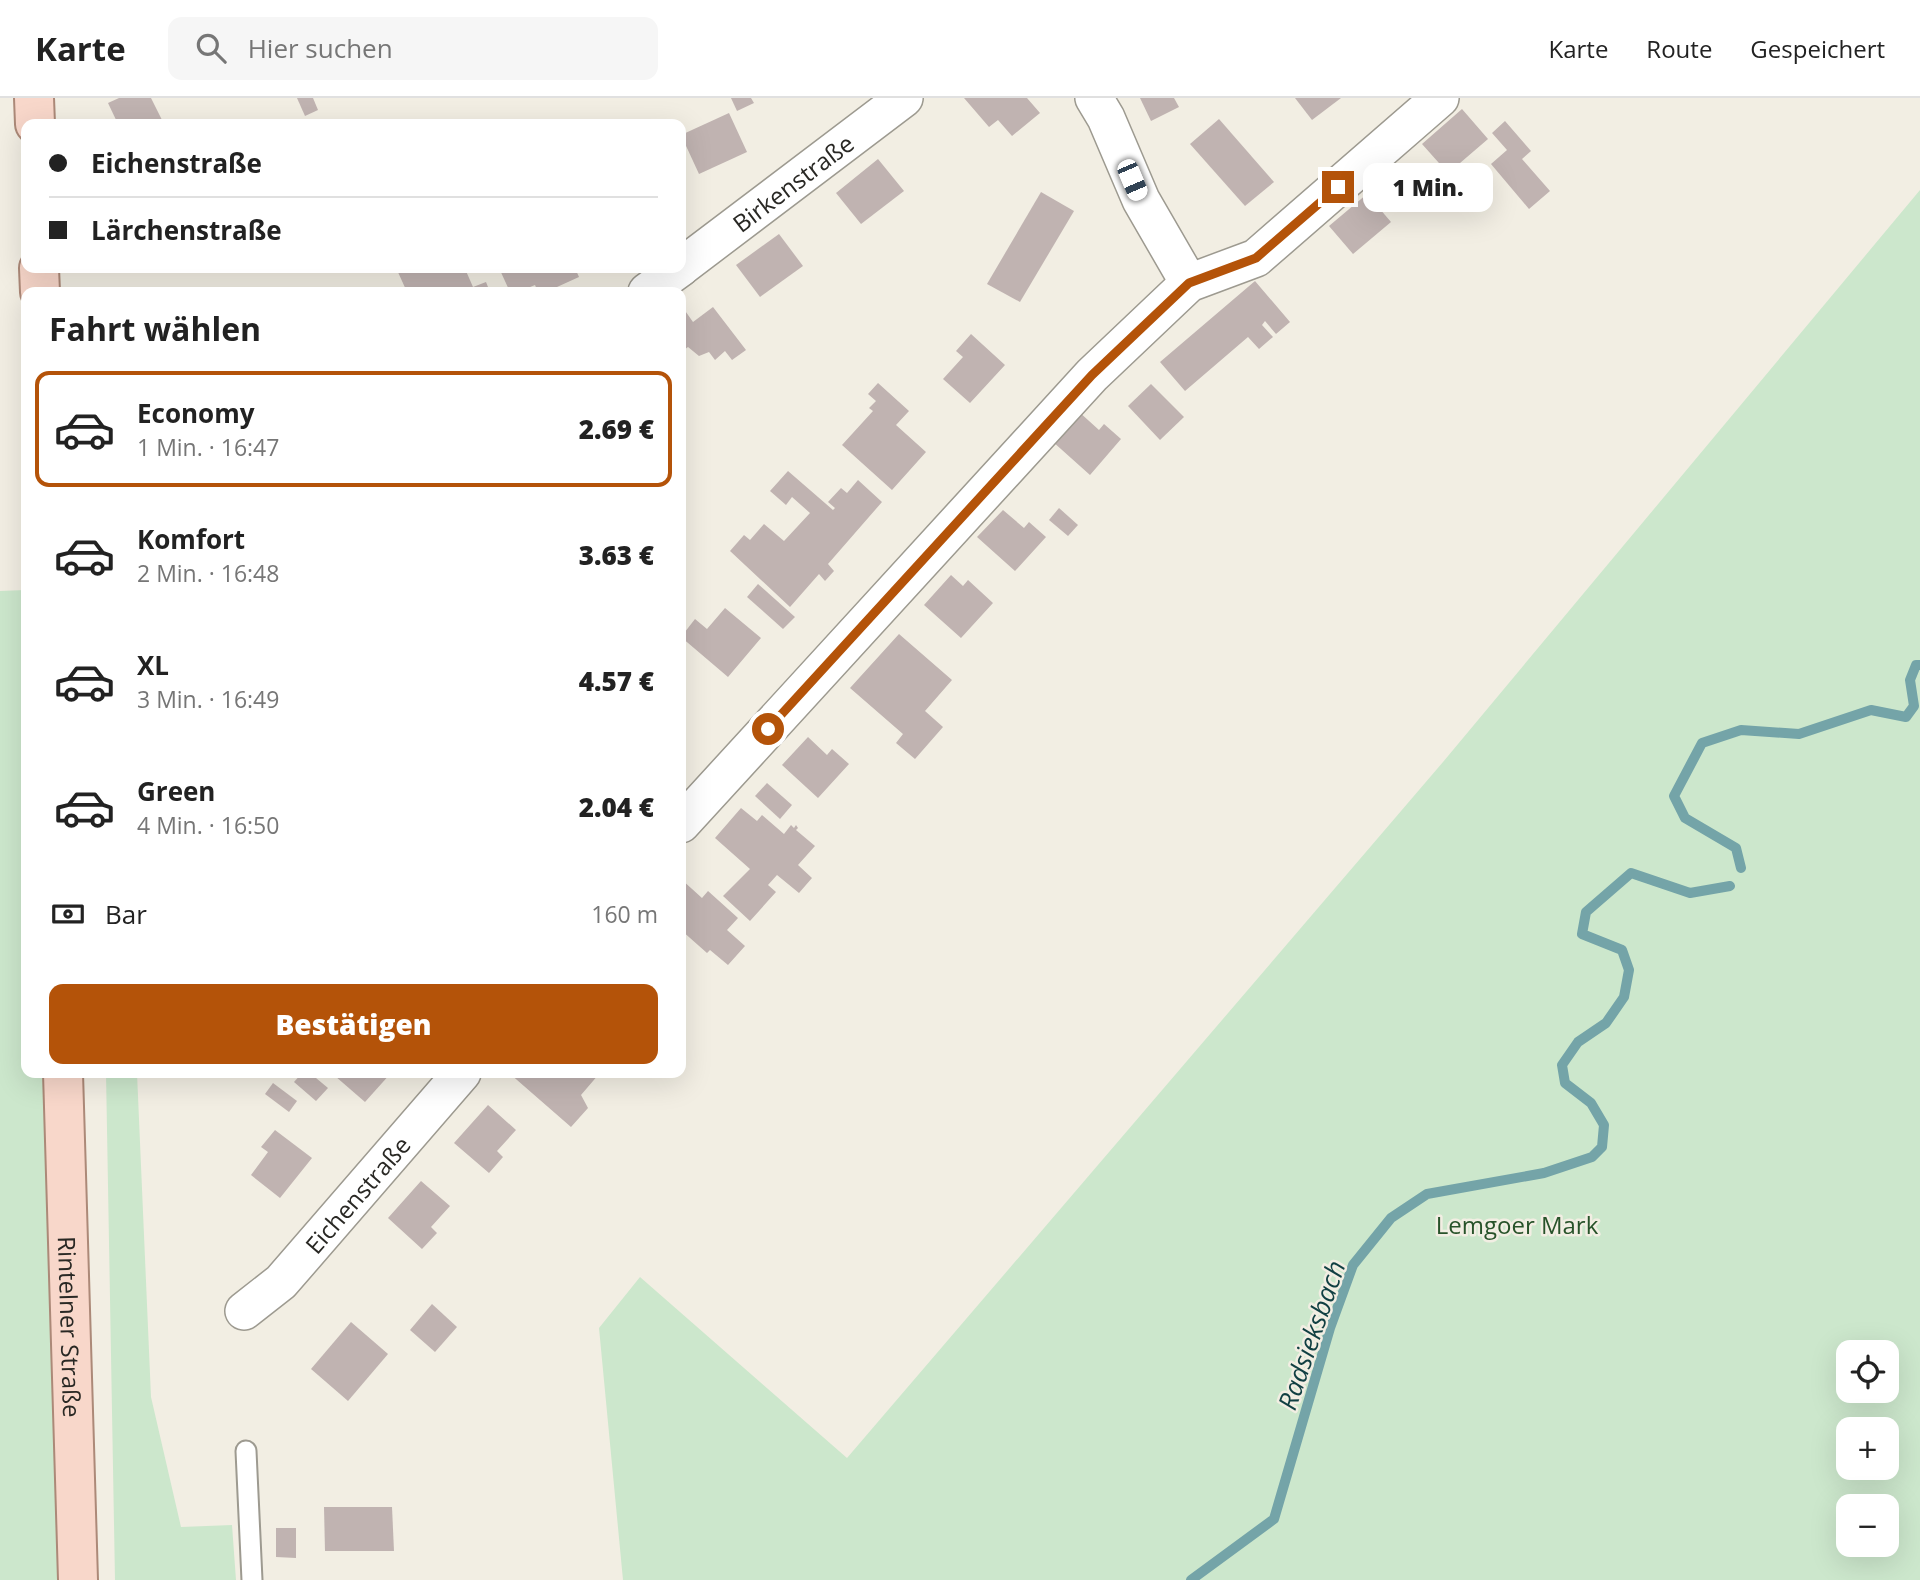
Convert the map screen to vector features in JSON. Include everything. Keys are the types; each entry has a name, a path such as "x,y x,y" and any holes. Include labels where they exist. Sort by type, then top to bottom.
{"main road":[{"path":"34,98 35,119"},
{"name":"Rintelner Straße","path":"64,1078 78,1580"}],"street":[{"name":"Birkenstraße","path":"686,262 904,98"},
{"path":"1094,98 1106,118 1140,200 1189,283"},
{"path":"686,819 1092,375 1189,283 1256,258 1440,98"},
{"name":"Birkenstraße","path":"654,287 672,273"},
{"name":"Eichenstraße","path":"244,1311 282,1282 458,1078"}],"lane":[{"path":"246,1451 252,1580"}],"green space":[{"name":"Lemgoer Mark","path":"1920,190 1920,1580 623,1580 599,1328 640,1277 847,1458 1443,762"},
{"path":"21,590 21,1078 50,1078 59,1580 0,1580 0,591"},
{"path":"106,1078 137,1078 151,1397 181,1527 232,1525 236,1580 115,1580"}],"building":[{"path":"119,98 151,98 162,119 116,119 108,103"},
{"path":"297,98 313,98 318,110 305,116"},
{"path":"731,98 751,98 754,103 737,111"},
{"path":"964,98 1027,98 1040,113 1012,136 998,120 989,127"},
{"path":"1140,98 1174,98 1179,107 1151,121"},
{"path":"1295,98 1341,98 1312,120"},
{"path":"1462,109 1488,139 1460,163 1476,181 1450,205 1433,185 1447,172 1422,144"},
{"path":"729,113 747,152 699,174 686,146 686,133"},
{"path":"1219,119 1274,182 1245,206 1190,144"},
{"path":"1505,121 1531,151 1522,159 1550,191 1529,209 1491,164 1507,150 1492,133"},
{"path":"878,159 904,191 861,224 836,193"},
{"path":"1403,174 1421,194 1411,204 1392,183"},
{"path":"1041,192 1074,211 1020,302 987,284"},
{"path":"1367,194 1391,222 1353,254 1329,226"},
{"path":"779,234 803,266 760,297 736,265"},
{"path":"398,273 467,273 473,287 405,287"},
{"path":"501,273 577,273 579,277 557,287 508,287"},
{"path":"1255,281 1290,322 1276,334 1265,321 1262,325 1273,337 1259,349 1248,337 1185,391 1160,362"},
{"path":"486,282 488,287 473,287"},
{"path":"713,307 746,350 732,360 725,351 715,360 709,352 699,356 688,347 686,348 686,312 693,322"},
{"path":"971,334 1005,365 970,403 943,379 963,357 956,351"},
{"path":"878,383 909,411 896,425 926,452 892,490 842,445 873,411 869,408 876,401 868,394"},
{"path":"1151,384 1184,417 1160,440 1128,406"},
{"path":"1078,411 1099,430 1104,424 1121,439 1090,475 1052,441"},
{"path":"788,471 833,510 835,508 828,502 841,488 847,493 858,480 882,502 828,564 834,571 825,581 819,574 790,607 730,551 744,535 750,540 764,524 784,541 810,513 792,497 786,505 770,491"},
{"path":"1059,508 1078,525 1068,536 1049,520"},
{"path":"1003,510 1024,528 1029,522 1046,537 1015,571 977,537"},
{"path":"951,575 963,586 968,580 993,603 961,638 924,605"},
{"path":"758,584 795,617 783,629 747,597"},
{"path":"725,608 761,638 728,677 686,641 686,631 695,619 707,629"},
{"path":"899,634 952,680 925,711 943,727 915,759 896,743 903,734 850,688"},
{"path":"808,737 827,755 832,749 849,764 818,798 782,765"},
{"path":"767,783 792,805 780,819 755,796"},
{"path":"741,808 757,821 762,815 784,834 791,825 794,828 796,825 796,830 815,846 798,865 812,878 799,893 777,875 768,885 776,892 750,921 723,896 750,869 715,838"},
{"path":"686,884 702,898 708,891 738,918 727,930 745,946 728,965 710,950 707,953 686,934"},
{"path":"298,1078 316,1078 328,1088 316,1101 294,1082"},
{"path":"337,1078 387,1078 365,1102"},
{"path":"515,1078 596,1078 581,1095 588,1108 571,1127"},
{"path":"273,1083 297,1101 289,1112 265,1094"},
{"path":"488,1105 516,1130 497,1151 503,1157 489,1173 454,1143"},
{"path":"275,1130 312,1158 280,1198 251,1175 268,1152 261,1147"},
{"path":"421,1181 450,1206 431,1227 437,1233 422,1249 388,1218"},
{"path":"432,1304 457,1327 435,1352 410,1330"},
{"path":"351,1322 388,1354 348,1401 311,1369"},
{"path":"324,1507 392,1507 394,1551 325,1551"},
{"path":"276,1528 296,1528 296,1558 276,1557"}],"waterway":[{"name":"Radsieksbach","path":"1741,868 1736,848 1685,818 1674,796 1702,743 1741,730 1799,734 1871,710 1906,717 1914,706 1910,680 1916,665 1920,665"},
{"name":"Radsieksbach","path":"1191,1580 1274,1519 1330,1328 1353,1265 1391,1218 1427,1194 1544,1173 1592,1157 1602,1147 1604,1125 1591,1103 1565,1083 1562,1065 1578,1042 1606,1023 1624,997 1629,970 1622,950 1582,934 1586,912 1631,873 1690,893 1730,886"}],"route":[{"path":"768,729 1092,375 1189,283 1256,258 1338,187"}]}
